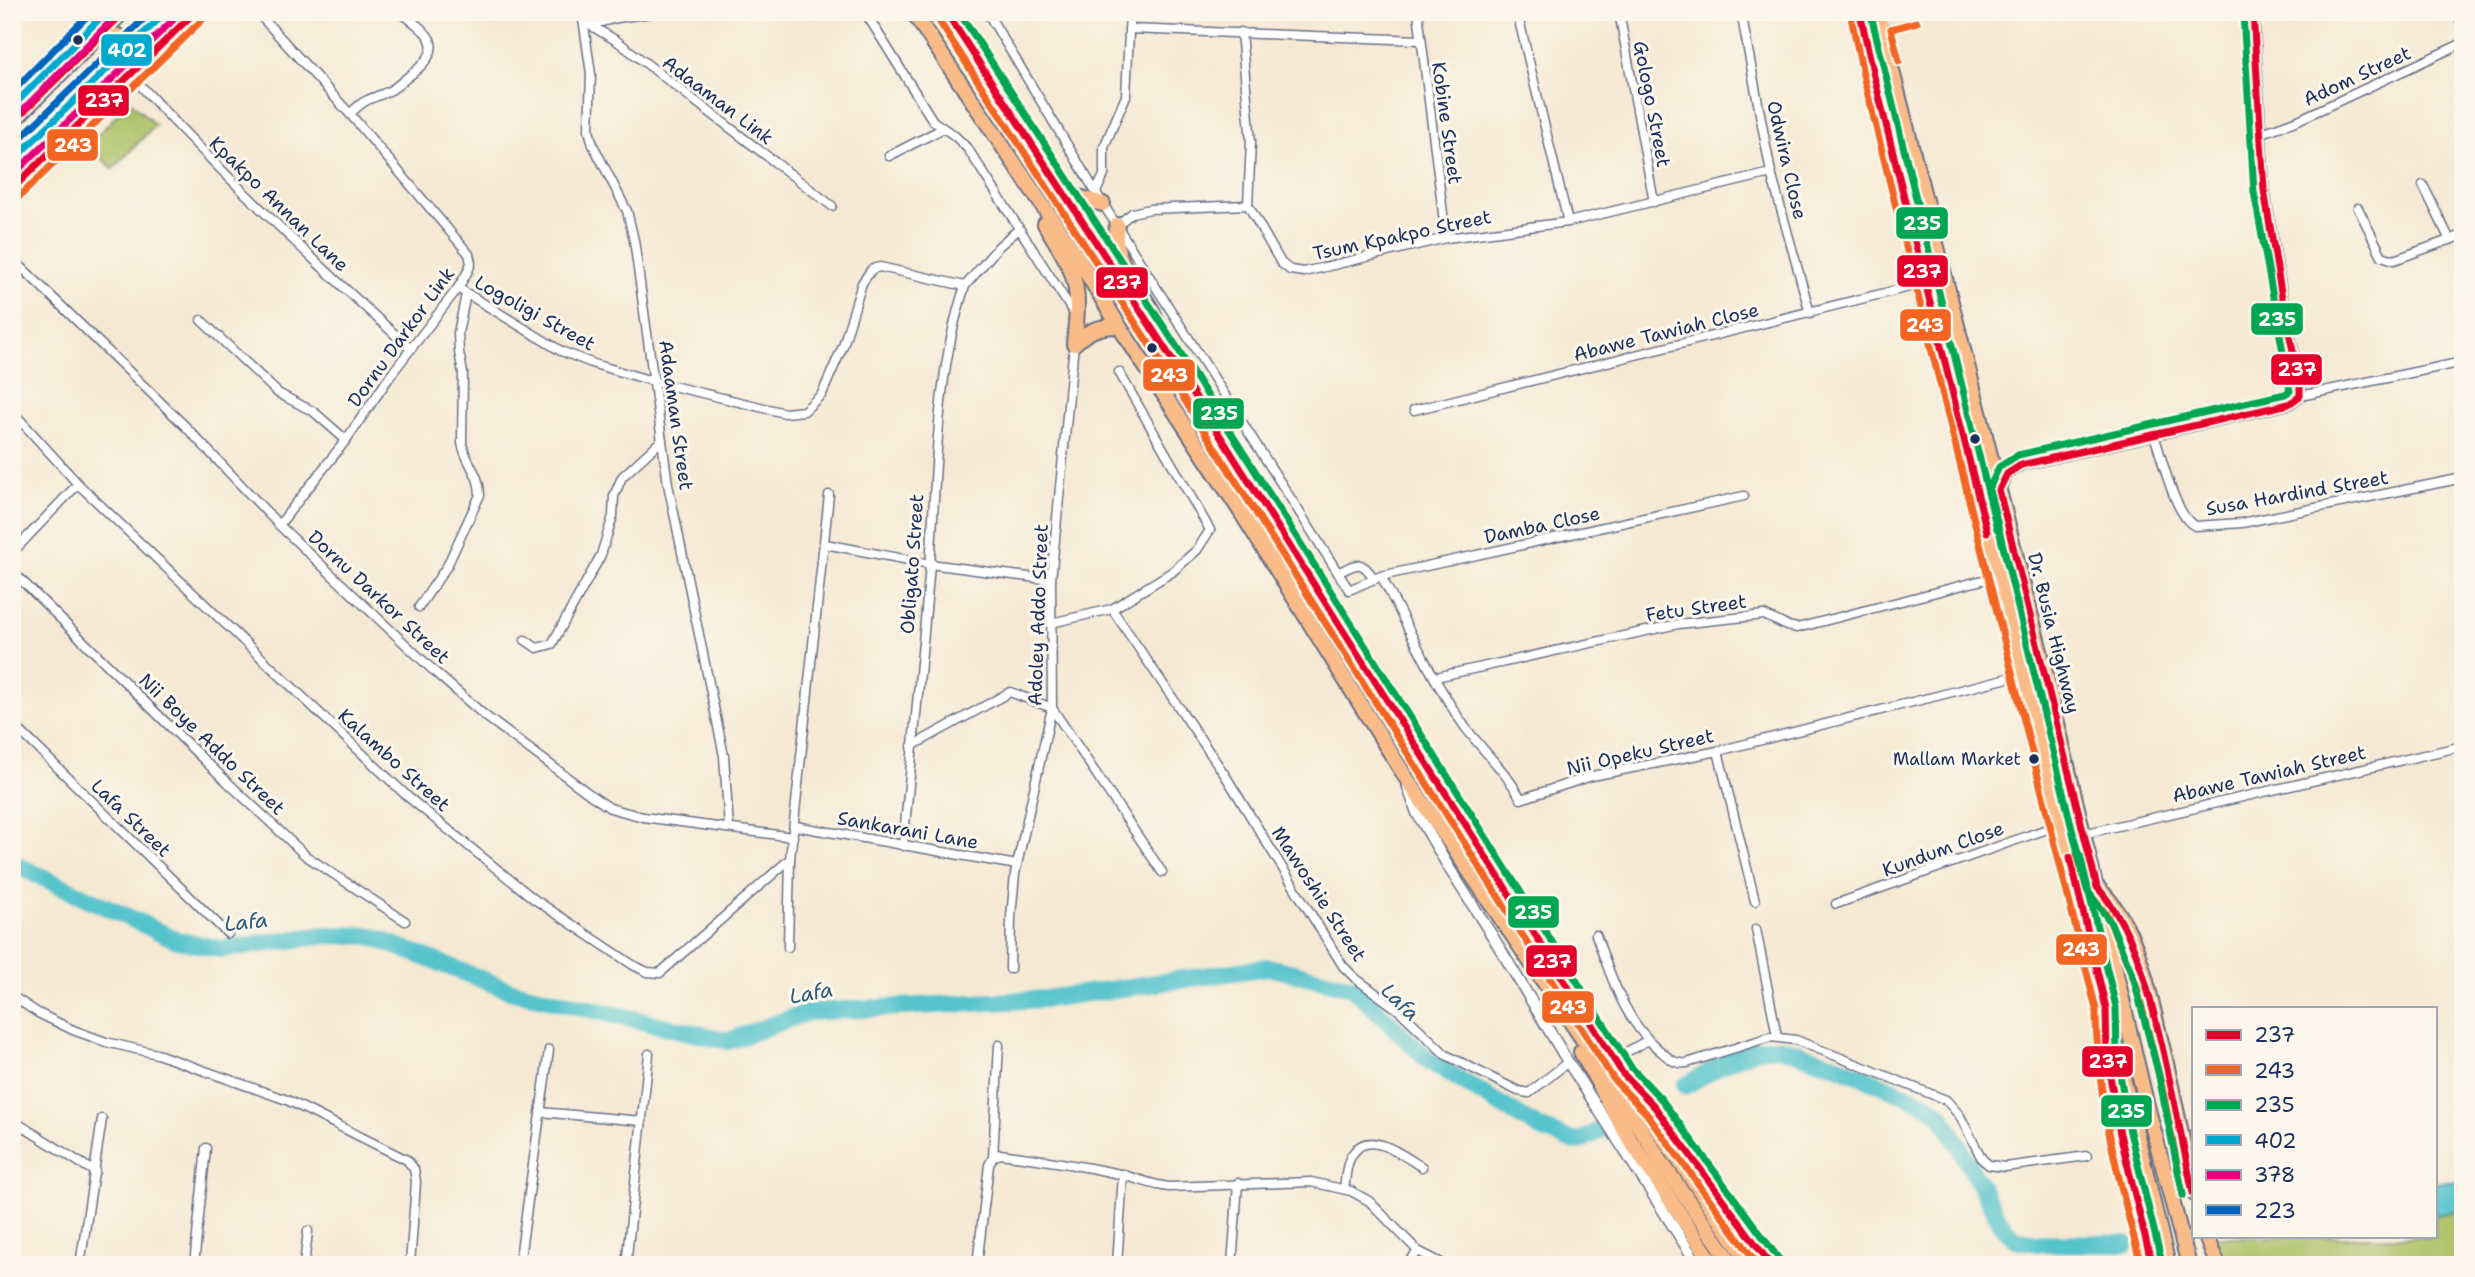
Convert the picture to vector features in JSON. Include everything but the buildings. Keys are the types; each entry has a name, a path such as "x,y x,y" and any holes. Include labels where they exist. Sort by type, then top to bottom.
{"highway":[{"path":"913,12 1077,257 1241,512 1405,776 1664,1166 1733,1265"},
{"path":"946,12 1164,347 1670,1149 1751,1265"},
{"path":"955,12 963,38"},
{"name":"Dr. Busia Highway","path":"1861,16 2168,1265"},
{"name":"Dr. Busia Highway","path":"1877,17 2000,490 2097,887 2145,1098 2189,1265"},
{"path":"985,119 997,150 1069,263 1076,281 1079,302 1074,344"},
{"path":"1064,193 1100,198"},
{"path":"1117,225 1115,242 1118,254 1156,317 1164,347"},
{"path":"1074,344 1091,330 1119,326"},
{"path":"2097,887 2116,909 2146,981 2172,1085 2192,1188"},
{"path":"1532,965 1630,1140 1714,1265"},
{"path":"2106,1008 2107,1058 2112,1092 2152,1265"},
{"path":"1623,1074 1654,1106 1771,1265"},
{"path":"2206,1238 2218,1265"}],"main road":[{"path":"12,123 124,12"},
{"path":"12,161 166,12"},
{"path":"1861,16 1877,17 1914,12"},
{"path":"105,31 121,36 130,47"}],"street":[{"path":"12,107 106,12"},
{"path":"12,189 195,12"},
{"name":"Dornu Darkor Link","path":"257,12 350,114 469,254 471,263 458,288 346,440 279,525"},
{"path":"350,114 361,102 393,89 427,62 432,52 432,43 428,36 400,12"},
{"path":"585,20 658,12"},
{"path":"864,12 933,121 968,149 1077,318"},
{"path":"987,12 1100,198 1338,573 1360,564 1377,577"},
{"path":"1100,198 1104,175 1104,147 1126,96 1130,12"},
{"name":"Kobine Street","path":"1418,12 1446,238"},
{"path":"1517,12 1568,222"},
{"name":"Gologo Street","path":"1619,12 1654,202"},
{"name":"Odwira Close","path":"1741,12 1771,173 1810,313"},
{"path":"2253,12 2264,190 2282,298 2301,385 2300,396"},
{"path":"2457,12 2463,29"},
{"name":"Adaaman Link","path":"585,20 617,41 832,206"},
{"name":"Adaaman Street","path":"585,20 591,74 589,130 593,145 627,211 643,294 662,440 684,564 724,756 729,828"},
{"path":"1129,29 1420,40"},
{"path":"1117,225 1132,213 1150,209 1248,205 1251,142 1241,32"},
{"name":"Adom Street","path":"2262,134 2463,43"},
{"name":"Kpakpo Annan Lane","path":"131,75 193,143 342,287 411,349"},
{"path":"889,156 942,129"},
{"name":"Tsum Kpakpo Street","path":"1248,205 1281,263 1290,270 1304,272 1446,238 1568,222 1771,173"},
{"path":"2423,186 2450,240"},
{"path":"2358,208 2382,256 2387,259 2394,260 2463,235"},
{"path":"965,286 999,246 1020,229"},
{"name":"Dornu Darkor Street","path":"12,258 185,425 279,525 460,695 602,803 643,817 793,837"},
{"name":"Logoligi Street","path":"458,288 561,351 594,364 785,413 804,411 822,394 843,346 862,283 872,269 880,267 965,286"},
{"name":"Abawe Tawiah Close","path":"1414,410 1926,283"},
{"name":"Obligato Street","path":"903,846 930,564 936,441 953,323 965,286"},
{"path":"419,607 447,566 480,495 480,483 464,453 462,443 463,373 458,333 466,294"},
{"path":"201,320 278,393 314,412 346,440"},
{"name":"Adoley Addo Street","path":"1010,969 1011,917 1017,865 1052,708 1051,580 1074,344"},
{"path":"2000,490 2007,474 2021,466 2289,404 2300,396 2463,362"},
{"path":"1051,623 1112,609 1172,572 1197,550 1210,530 1119,372"},
{"name":"Kalambo Street","path":"12,411 78,484 408,797 534,899 633,965 647,972 660,973 790,859"},
{"name":"Susa Hardind Street","path":"2154,435 2180,511 2189,523 2195,526 2242,523 2463,478"},
{"path":"525,640 537,648 552,645 601,555 613,516 614,496 622,477 662,440"},
{"path":"12,553 78,484"},
{"path":"788,947 790,859 829,495"},
{"name":"Damba Close","path":"1338,573 1349,590 1377,577 1744,496"},
{"path":"825,544 930,564 1051,580"},
{"name":"Nii Boye Addo Street","path":"12,571 306,856 405,921"},
{"name":"Fetu Street","path":"1436,677 1678,624 1764,615 1797,628 1998,576"},
{"name":"Nii Opeku Street","path":"1377,577 1475,742 1506,775 1521,799 1592,776 1717,751 2024,674"},
{"name":"Mawoshie Street","path":"1112,609 1225,775 1343,966 1355,978 1400,1011 1446,1055 1518,1091 1529,1093 1568,1062"},
{"path":"912,746 1010,692 1052,708 1162,872"},
{"name":"Lafa Street","path":"12,723 228,934"},
{"name":"Abawe Tawiah Street","path":"2083,834 2463,746"},
{"path":"1717,751 1755,901"},
{"path":"1405,776 1414,806 1425,828 1568,1062 1698,1265"},
{"name":"Kundum Close","path":"1836,904 2061,824"},
{"name":"Sankarani Lane","path":"794,826 1017,865"},
{"path":"1756,929 1777,1036"},
{"path":"1596,934 1621,999 1648,1040 1672,1061 1679,1064 1754,1040 1777,1036 1796,1040 1946,1100 1960,1116 1982,1159 1989,1165 2004,1167 2087,1156"},
{"path":"12,996 38,1013 73,1030 106,1042 157,1054 287,1100 407,1160 414,1168 416,1182 410,1265"},
{"path":"1614,1059 1648,1040"},
{"path":"977,1265 989,1165 993,1157 999,1045"},
{"path":"519,1265 549,1050"},
{"path":"626,1265 649,1054"},
{"path":"540,1112 642,1121"},
{"path":"80,1265 103,1119"},
{"path":"12,1120 95,1172"},
{"path":"1344,1189 1353,1153 1359,1146 1369,1143 1379,1143 1422,1167"},
{"path":"194,1265 206,1148"},
{"path":"993,1157 1000,1154 1123,1174 1152,1185 1169,1187 1311,1182 1344,1189 1368,1201 1418,1251 1445,1265"},
{"path":"1117,1265 1123,1174"},
{"path":"1232,1265 1238,1183"},
{"path":"304,1265 308,1231"},
{"path":"1407,1265 1418,1251"}],"green space":[{"path":"130,101 155,125 113,169 88,145"},
{"path":"2463,1211 2463,1265 2222,1265 2214,1238 2436,1238 2436,1215"}],"water":[{"path":"2463,1181 2463,1211 2436,1215 2436,1183"}],"waterway":[{"name":"Lafa","path":"12,863 177,940 221,949 327,935 371,936 509,990 728,1041 808,1012 1046,999 1268,967 1352,987 1429,1061 1539,1128 1573,1141 1580,1141 1598,1131"},
{"path":"1685,1086 1726,1062 1757,1049 1779,1047 1838,1066 1926,1104 1941,1114 2002,1225 2015,1239 2037,1243 2126,1244"}],"transit line":[{"name":"223","path":"12,92 91,12"},
{"name":"402","path":"12,107 106,12"},
{"name":"237","path":"12,123 124,12"},
{"name":"223","path":"12,146 151,12"},
{"name":"402","path":"12,161 166,12"},
{"name":"237","path":"12,189 195,12"},
{"name":"237","path":"946,12 1164,347 1623,1074 1654,1106 1771,1265"},
{"name":"235","path":"959,12 1173,341 1631,1067 1662,1100 1779,1259"},
{"name":"243","path":"1850,12 1864,79 2096,1009 2104,1107 2141,1265"},
{"name":"237","path":"1863,12 1860,13 1874,76 1987,532"},
{"name":"237","path":"2192,1188 2164,1054 2143,975 2120,920 2097,887 1999,490 2007,474 2021,465 2289,404 2300,396 2264,190 2253,12"},
{"name":"235","path":"2183,1195 2158,1072 2133,976 2111,923 2087,890 1989,489 1999,467 2018,455 2290,391 2254,192 2243,13"},
{"name":"243","path":"937,18 1155,353 1614,1080 1646,1113 1758,1265"},
{"name":"378","path":"19,114 113,19"},
{"name":"235","path":"1872,19 1997,529"},
{"name":"378","path":"19,169 173,20"},
{"name":"243","path":"19,197 202,20"},
{"name":"243","path":"1899,61 1891,29 1917,22"},
{"name":"243","path":"2077,853 2088,892 2107,915 2136,984 2162,1087 2183,1195"},
{"name":"235","path":"2080,855 2116,1007 2117,1057 2130,1132 2162,1263"},
{"name":"237","path":"2070,857 2106,1008 2107,1058 2120,1134 2152,1265"}],"place":[{"name":"Mallam Market","path":"2034,759"}]}
